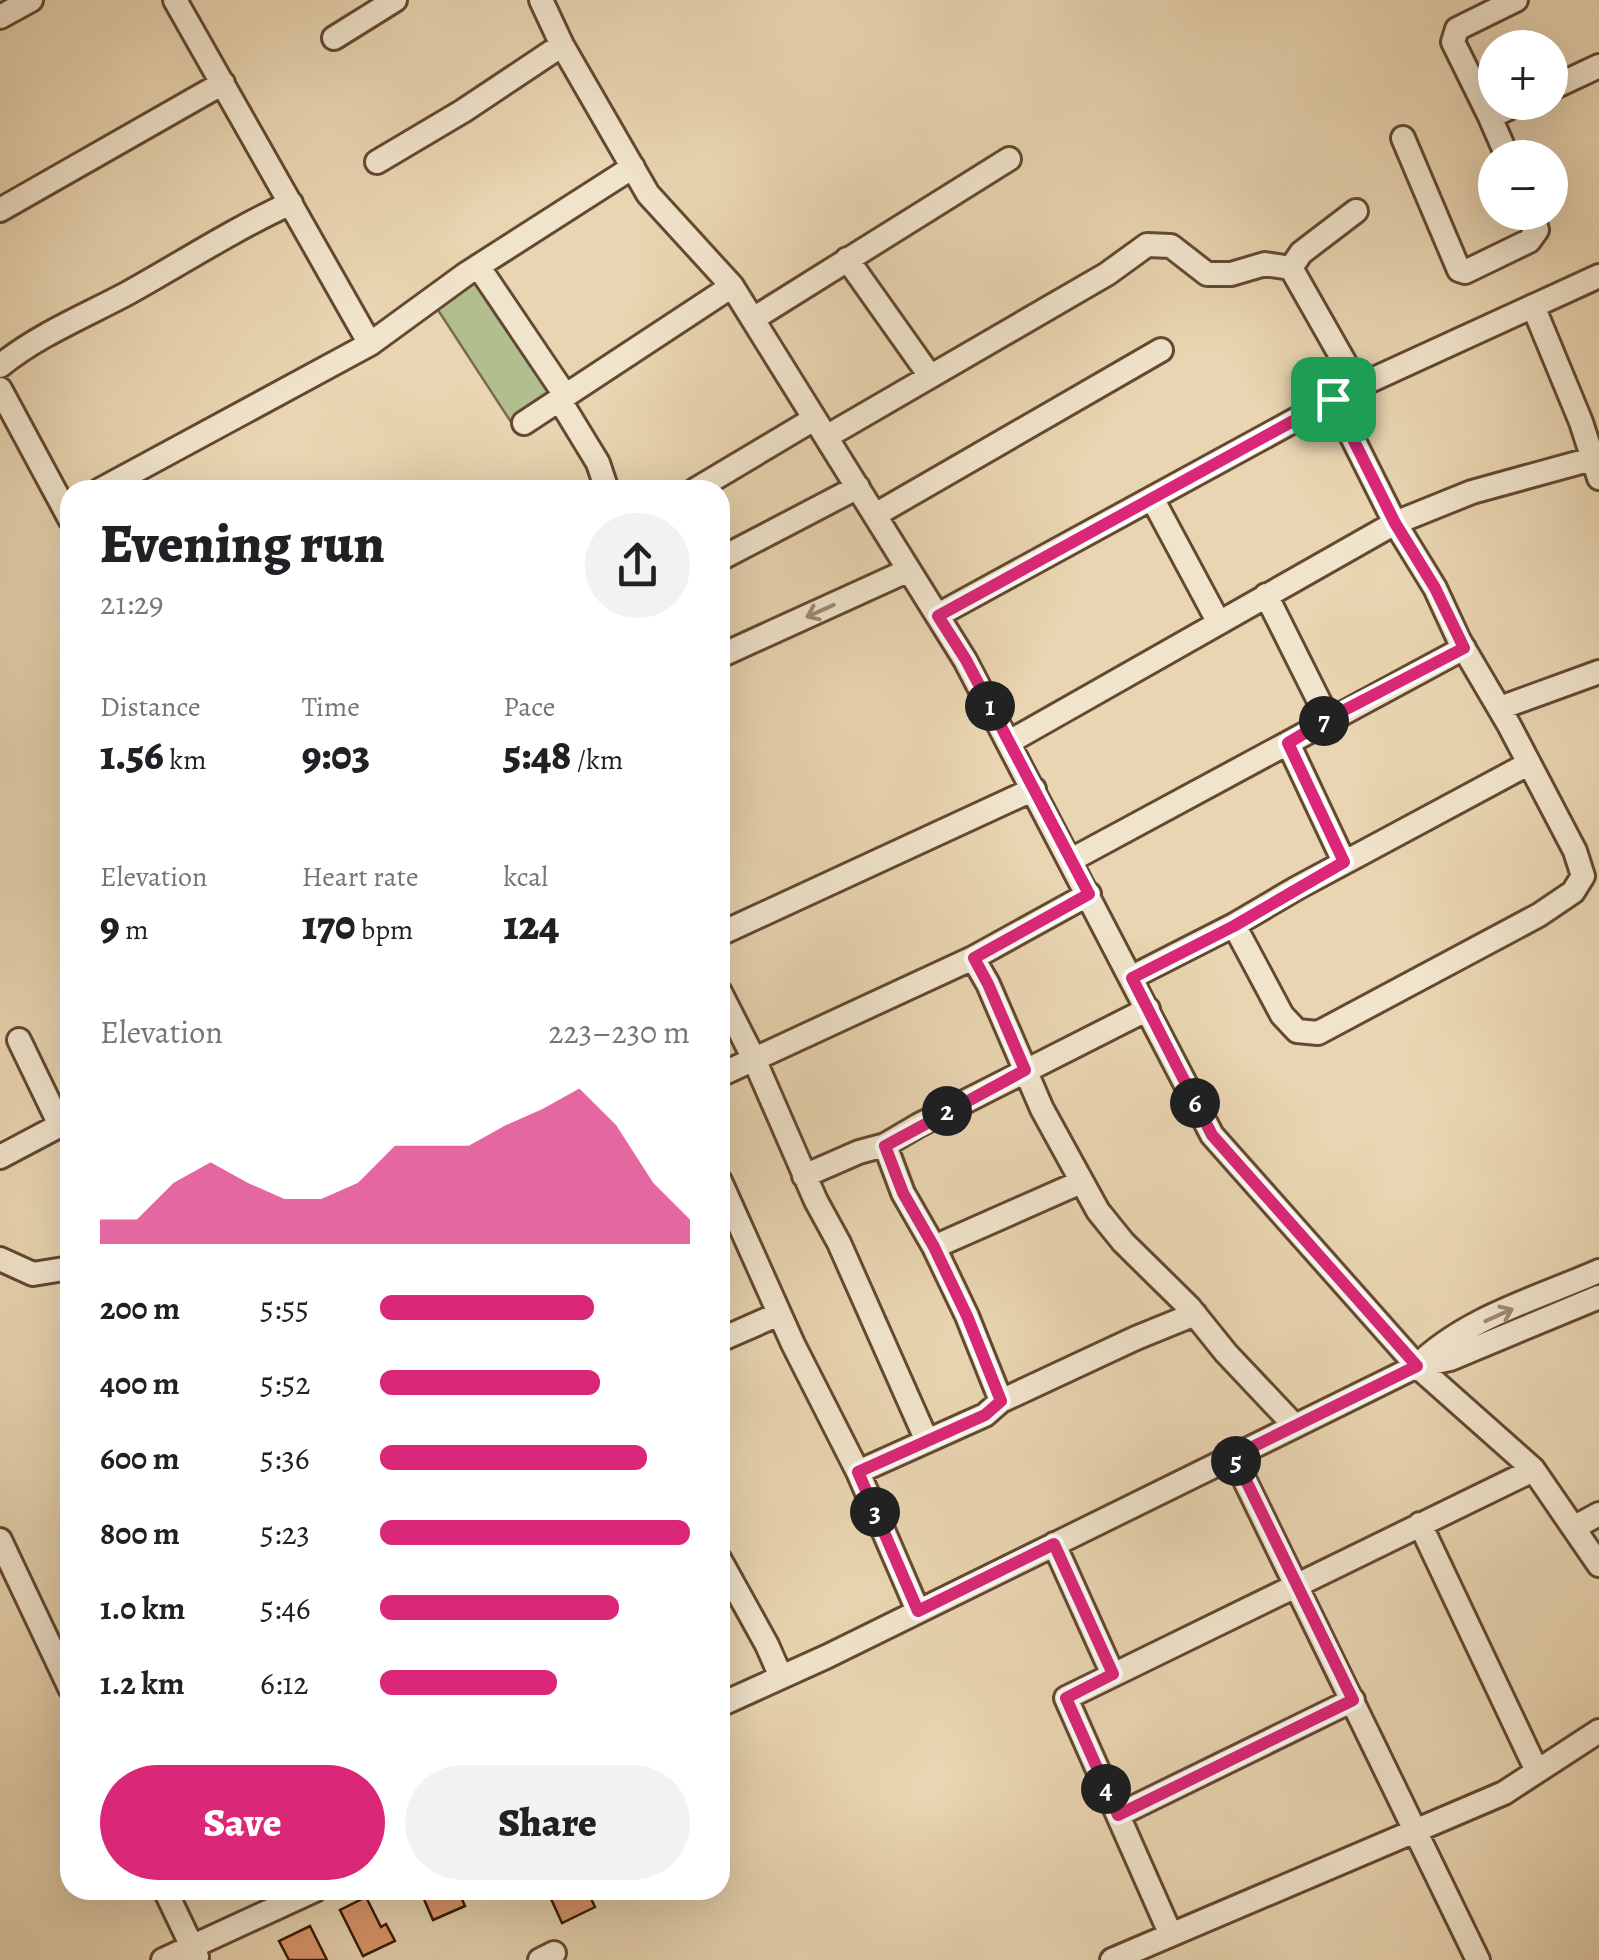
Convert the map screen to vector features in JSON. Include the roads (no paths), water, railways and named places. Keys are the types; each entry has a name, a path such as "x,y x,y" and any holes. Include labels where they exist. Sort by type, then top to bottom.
{"street":[{"path":"0,18 31,0"},
{"path":"176,0 370,344"},
{"path":"334,38 395,0"},
{"path":"541,0 648,194 732,286 966,660 1212,1135 1417,1366 1533,1470 1599,1566"},
{"path":"1478,93 1453,42 1457,30 1516,0"},
{"path":"376,162 464,111 562,44"},
{"path":"1568,81 1599,66"},
{"path":"0,210 223,84"},
{"path":"1403,138 1459,270 1465,272 1529,240 1537,230"},
{"path":"753,319 1009,159"},
{"path":"118,480 370,344 478,266 633,167"},
{"path":"0,366 39,339 291,203"},
{"path":"1291,268 1302,253 1356,212"},
{"path":"715,480 930,376 1107,274 1147,245 1171,246 1207,274 1231,274 1265,264 1291,268"},
{"path":"847,259 930,376"},
{"path":"478,266 562,397 604,480"},
{"path":"1291,268 1358,386"},
{"path":"938,616 1358,386 1599,276"},
{"path":"524,423 732,286"},
{"path":"1009,742 1395,523 1472,492 1597,465 1533,306"},
{"path":"875,515 1161,350"},
{"path":"0,389 60,497"},
{"path":"1234,926 1282,1014 1297,1031 1318,1032 1539,916 1573,892 1583,876 1576,852 1435,588 1395,523 1333,399"},
{"path":"730,555 858,488"},
{"path":"1152,498 1219,624"},
{"path":"730,651 909,570"},
{"path":"1266,595 1328,719"},
{"path":"1071,860 1464,648"},
{"path":"1500,708 1599,672"},
{"path":"1288,743 1344,862"},
{"path":"1132,978 1528,764"},
{"path":"730,929 1034,788"},
{"path":"730,1071 974,958 1089,894"},
{"path":"974,958 1025,1070 1098,1211 1295,1426"},
{"path":"804,1176 859,1152 885,1146 1148,1009"},
{"path":"730,1012 927,1441"},
{"path":"19,1040 60,1113"},
{"path":"0,1157 60,1125"},
{"path":"885,1146 903,1193 967,1316 1001,1401"},
{"path":"934,1247 1081,1182"},
{"path":"730,1204 779,1314 858,1472 918,1611"},
{"path":"0,1259 33,1274 60,1270"},
{"path":"1417,1366 1438,1344 1599,1271"},
{"path":"730,1700 1417,1366 1450,1360 1595,1306"},
{"path":"730,1336 779,1314"},
{"path":"858,1472 985,1415 1001,1401 1195,1314"},
{"path":"1234,1456 1478,1960"},
{"path":"1171,1936 1066,1698 1533,1470"},
{"path":"1574,1526 1599,1514"},
{"path":"1420,1524 1537,1772"},
{"path":"0,1540 60,1667"},
{"path":"1054,1544 1113,1674"},
{"path":"730,1578 780,1677"},
{"path":"1118,1815 1353,1700"},
{"path":"1112,1960 1504,1793 1599,1731"},
{"path":"170,1900 195,1953"},
{"path":"163,1960 195,1953 296,1900"}]}
